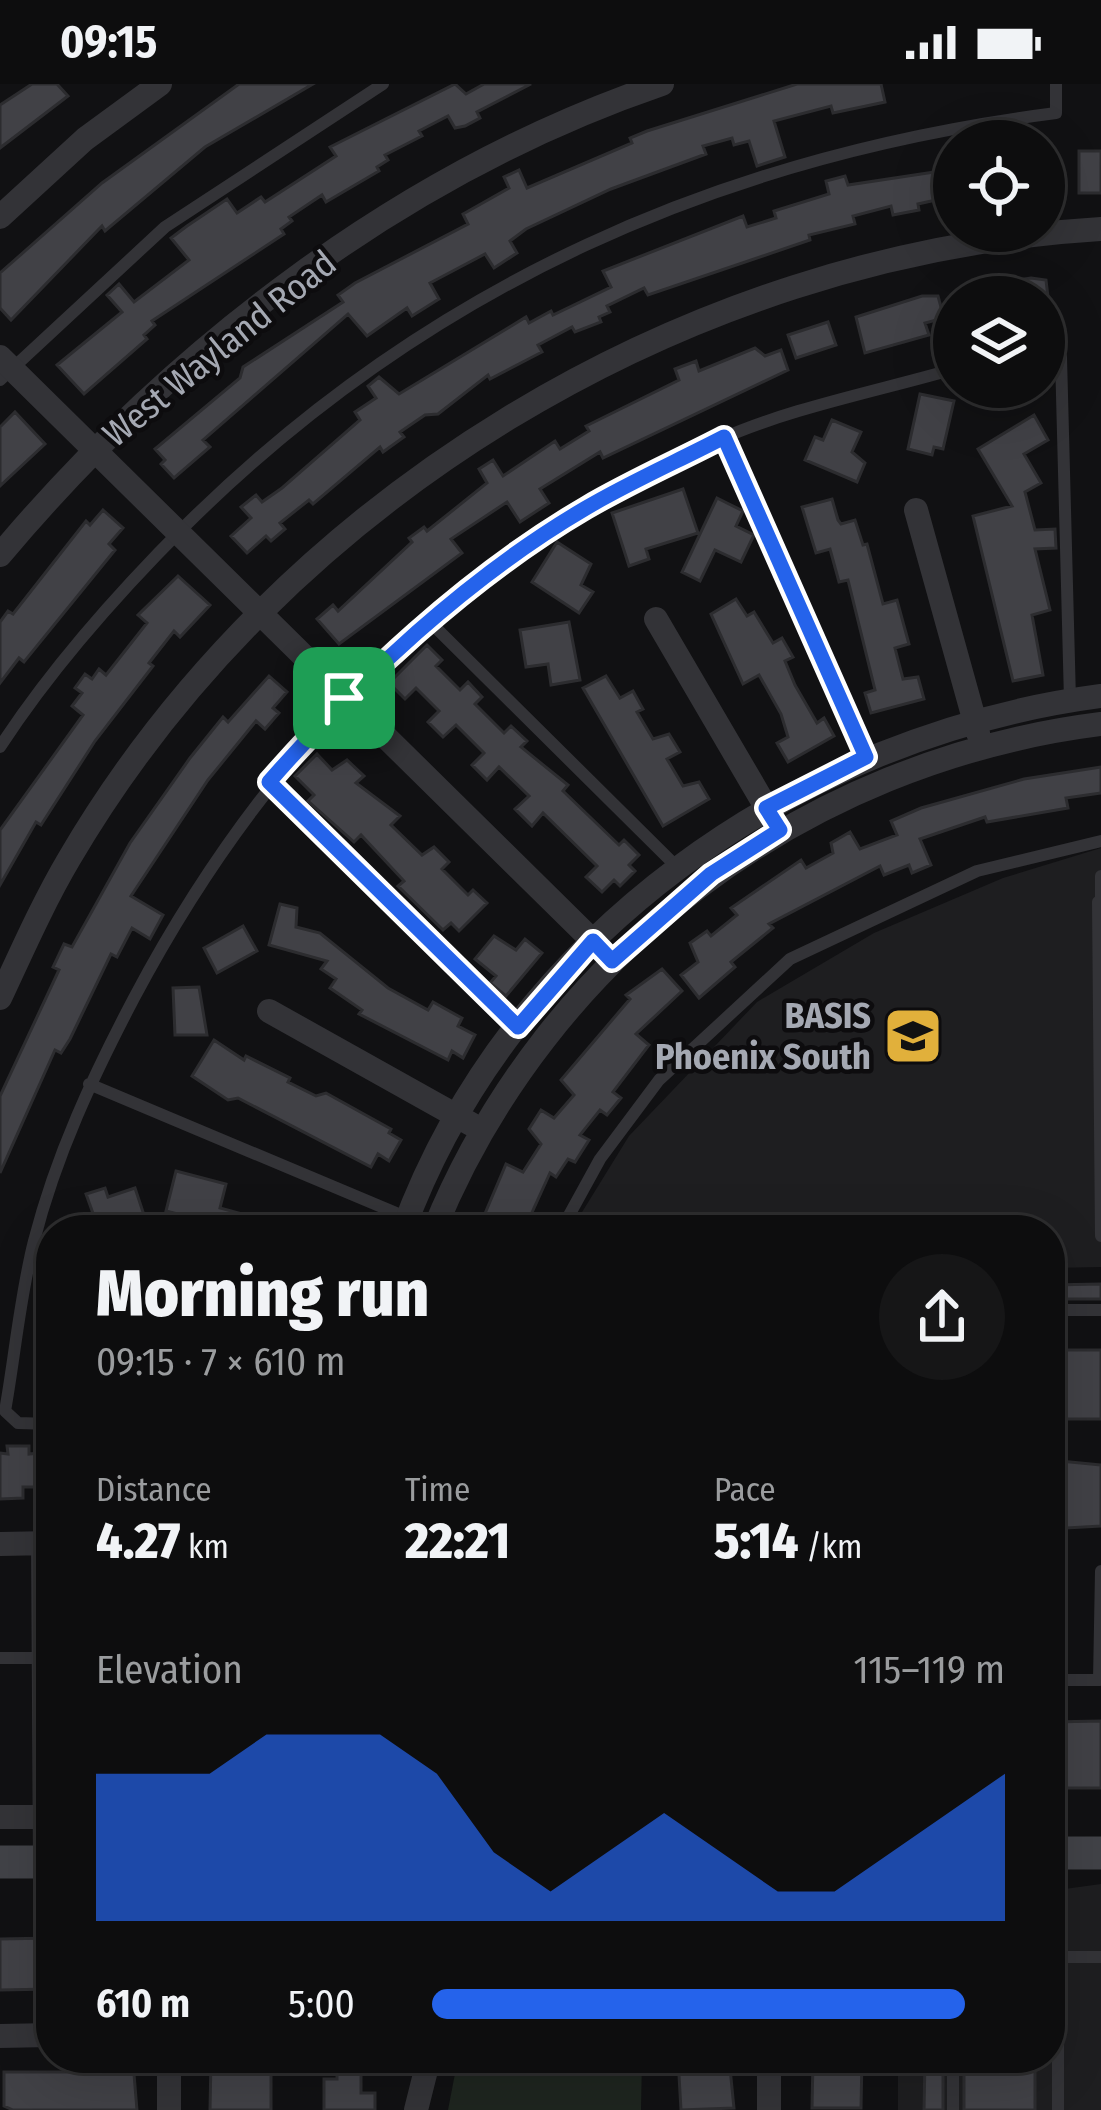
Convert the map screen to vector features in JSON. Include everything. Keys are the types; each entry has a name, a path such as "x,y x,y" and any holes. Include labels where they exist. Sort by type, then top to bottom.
{"main road":[{"path":"1065,1852 1098,1849"},
{"path":"0,1862 36,1862"}],"street":[{"path":"0,217 85,139 160,84"},
{"name":"West Wayland Road","path":"0,555 93,451 170,379 289,282 440,186 662,84"},
{"path":"0,998 69,857 199,680 261,616 403,489 554,391 651,342 759,301 878,264 961,245 1101,229"},
{"path":"4,368 612,961"},
{"path":"916,510 982,746"},
{"path":"656,619 773,819"},
{"path":"439,1215 471,1124 518,1027 593,941 678,868 773,819 866,757 973,720 1101,695"},
{"path":"411,1215 471,1124 612,961 773,819 982,746 1101,724"},
{"path":"269,1011 471,1124"},
{"path":"0,1544 36,1544"},
{"path":"0,1817 36,1817"},
{"path":"0,2036 36,2036"},
{"path":"169,2073 169,2110"},
{"path":"416,2110 425,2073"},
{"path":"769,2073 769,2110"}],"lane":[{"path":"4,368 165,227 382,84"},
{"path":"0,747 149,559 264,451 333,395 537,264 659,211 814,160 929,131 1057,113 1057,84"},
{"path":"43,1215 89,1084 185,902 269,782 344,698 430,621 584,509 724,437 933,375"},
{"path":"1061,408 1070,700"},
{"path":"724,437 866,757"},
{"path":"430,621 678,868"},
{"path":"269,782 518,1027"},
{"path":"569,1215 600,1159 659,1080 790,959 977,871 1101,841"},
{"path":"1101,876 1101,1236"},
{"path":"89,1084 385,1215"},
{"path":"36,1235 5,1411 18,1423 36,1424"},
{"path":"1065,1310 1101,1310"},
{"path":"1065,1680 1099,1679 1101,1571"},
{"path":"0,1658 36,1658"},
{"path":"1065,1957 1101,1958"},
{"path":"952,2073 953,2110"},
{"path":"1057,2073 1058,2110"}],"shaded area":[{"name":"BASIS Phoenix South","path":"1101,848 1101,1267 1065,1268 1065,1215 580,1215 629,1136 757,1002 874,933 1003,878"},
{"path":"1101,1884 1101,2110 898,2110 898,2073 1065,2073 1065,1889"},
{"path":"455,2073 642,2073 641,2110 448,2110"}],"building":[{"path":"32,84 57,84 68,96 0,148 0,105"},
{"path":"239,84 313,84 205,147 105,231 102,226 11,320 0,308 0,273 102,183"},
{"path":"455,84 466,94 484,84 531,84 477,112 480,118 465,126 455,128 448,116 419,131 422,136 385,155 388,160 377,167 379,171 326,202 322,195 289,217 292,221 281,229 284,234 152,321 155,325 144,335 147,339 84,394 57,365 122,312 107,295 119,284 134,302 189,260 171,238 187,226 227,199 237,213 261,197 265,202 336,156 330,147"},
{"path":"797,84 881,84 885,102 833,113 831,106 774,121 785,157 757,166 749,141 734,145 732,138 703,146 706,154 611,189 526,229 510,241 517,253 494,268 485,254 430,283 439,299 412,316 407,308 367,336 348,314 203,440 210,447 174,478 161,464 165,460 155,449 240,378 243,367 343,302 338,295 355,283 468,224 463,214 509,188 504,177 519,170 527,188 632,143 630,138 647,131"},
{"path":"1079,151 1101,151 1101,193 1079,193"},
{"path":"933,172 933,201 918,204 919,210 893,215 891,206 853,216 855,224 809,235 810,240 648,295 644,288 607,306 610,312 599,317 601,322 575,332 572,327 538,345 542,352 490,379 488,375 438,414 425,415 400,432 404,437 383,452 380,447 313,504 309,500 280,523 285,529 271,541 266,536 247,553 231,536 251,518 241,507 256,495 262,502 282,488 360,420 355,412 376,398 368,386 379,377 399,394 526,317 529,323 551,311 553,315 611,287 603,271 743,216 747,227 776,218 774,211 829,194 826,181 845,176 848,185"},
{"path":"933,296 933,321 925,323 929,335 865,353 856,317"},
{"path":"828,322 836,345 796,358 788,335"},
{"path":"755,348 765,356 781,350 788,370 603,458 600,452 540,489 549,503 520,522 507,502 451,539 462,553 339,644 317,619 333,605 338,611 412,542 409,538 424,527 427,531 487,483 479,469 493,460 503,476 555,441 560,449 589,431 586,426 679,380 675,369 696,361 699,371"},
{"path":"920,394 933,397 933,408 952,408 943,449 934,447 932,455 908,449"},
{"path":"15,412 45,444 0,486 0,427"},
{"path":"1034,415 1048,440 1024,454 1041,483 1025,492 1035,530 1055,529 1056,548 1035,549 1050,610 1032,615 1043,675 1013,681 973,516 1012,506 978,449"},
{"path":"832,420 861,432 852,452 865,463 857,482 805,460 815,437 823,440"},
{"path":"683,489 698,533 646,549 649,559 629,566 612,513"},
{"path":"717,498 743,511 736,526 754,535 741,562 715,550 700,581 682,572"},
{"path":"832,499 841,524 855,520 863,545 867,544 883,604 897,600 909,644 895,648 903,679 918,677 924,699 871,713 865,693 875,690 848,580 839,582 830,549 816,553 802,507"},
{"path":"103,510 123,528 109,544 115,550 24,662 19,658 0,683 0,622 8,611 13,614 86,521 90,525"},
{"path":"557,542 591,564 581,585 593,592 579,613 532,582"},
{"path":"178,576 210,605 180,637 174,631 149,663 153,666 95,741 41,825 36,822 0,885 0,830 83,715 72,706 82,693 75,688 85,674 92,679 99,669 106,675 147,623 138,615"},
{"path":"736,599 747,616 754,612 773,643 782,638 793,657 785,661 795,685 817,723 824,718 834,736 788,762 777,743 788,737 781,714 759,675 743,684 711,614"},
{"path":"569,622 580,680 551,685 548,664 526,667 520,630"},
{"path":"427,645 442,660 436,666 460,690 468,682 482,697 475,704 504,733 511,726 527,741 521,747 568,785 563,791 619,845 624,840 639,855 629,865 635,871 620,886 614,880 602,892 586,877 597,866 543,813 532,826 515,809 529,796 499,767 487,780 472,765 484,753 456,725 443,737 428,722 439,711 416,688 405,699 389,683"},
{"path":"269,676 287,692 273,708 279,713 265,729 256,721 208,780 131,896 163,915 150,939 132,928 117,957 111,954 70,1039 61,1053 55,1050 0,1173 0,1096 59,970 53,967 64,944 72,947 130,843 190,758 223,717 228,722"},
{"path":"606,676 620,698 633,691 643,709 637,712 653,739 669,734 680,752 667,759 683,786 699,782 709,799 663,826 583,688"},
{"path":"317,754 332,770 347,760 364,776 356,783 400,816 391,825 422,855 434,847 449,862 442,869 468,895 473,890 487,903 459,931 451,923 443,930 398,886 404,881 361,835 354,842 308,801 314,795 295,776"},
{"path":"1101,767 1101,793 1066,798 1068,808 987,822 985,817 920,839 931,865 912,873 909,865 884,875 880,866 769,924 773,928 731,962 735,967 699,998 681,975 698,962 690,943 707,931 711,936 737,915 731,908 801,860 806,868 833,853 831,843 850,832 860,849 897,835 891,821 921,808 1024,779"},
{"path":"280,904 297,908 296,927 320,933 388,988 428,1010 433,1002 462,1018 458,1026 475,1035 463,1058 452,1051 448,1060 359,1014 362,1010 330,988 336,979 321,969 327,961 269,945"},
{"path":"243,926 257,951 217,973 204,948"},
{"path":"494,936 516,950 525,939 542,953 506,996 490,983 496,976 475,959"},
{"path":"662,969 682,991 636,1034 649,1045 613,1092 621,1098 607,1115 600,1110 580,1135 589,1140 575,1162 568,1159 556,1177 550,1173 531,1215 484,1215 506,1164 523,1172 541,1144 529,1129 541,1110 554,1118 574,1095 561,1080 630,999 626,995"},
{"path":"199,987 207,1035 175,1035 173,988"},
{"path":"214,1040 244,1060 246,1056 290,1078 288,1082 316,1096 326,1093 391,1129 389,1133 401,1140 389,1161 378,1154 371,1167 238,1098 228,1100 192,1076"},
{"path":"176,1171 226,1184 220,1208 246,1215 182,1215 166,1211"},
{"path":"105,1188 108,1197 135,1188 144,1215 94,1215 86,1194"},
{"path":"1101,1284 1101,1299 1065,1299 1065,1285"},
{"path":"1065,1350 1101,1350 1101,1419 1065,1419"},
{"path":"7,1446 29,1446 29,1454 36,1453 36,1487 23,1487 23,1498 0,1499 0,1453 8,1454"},
{"path":"1065,1461 1101,1465 1101,1526 1065,1528"},
{"path":"1101,1721 1101,1788 1065,1788 1065,1722"},
{"path":"36,1938 36,1989 0,1990 0,1939"},
{"path":"4,2072 134,2074 137,2110 13,2110 4,2106"},
{"path":"211,2073 271,2073 271,2110 210,2110"},
{"path":"337,2073 361,2073 361,2093 375,2093 375,2110 324,2110 324,2079 337,2079"},
{"path":"679,2073 730,2073 734,2108 681,2110"},
{"path":"813,2073 862,2073 861,2108 812,2108"},
{"path":"925,2073 943,2073 943,2110 924,2110"},
{"path":"964,2073 1035,2073 1035,2110 964,2110"}],"place":[{"name":"BASIS Phoenix South","path":"913,1036"}],"route":[{"path":"724,437 866,757 766,808 780,830 711,874 612,961 593,941 518,1027 269,782 344,698 430,621 584,509 724,437"}]}
